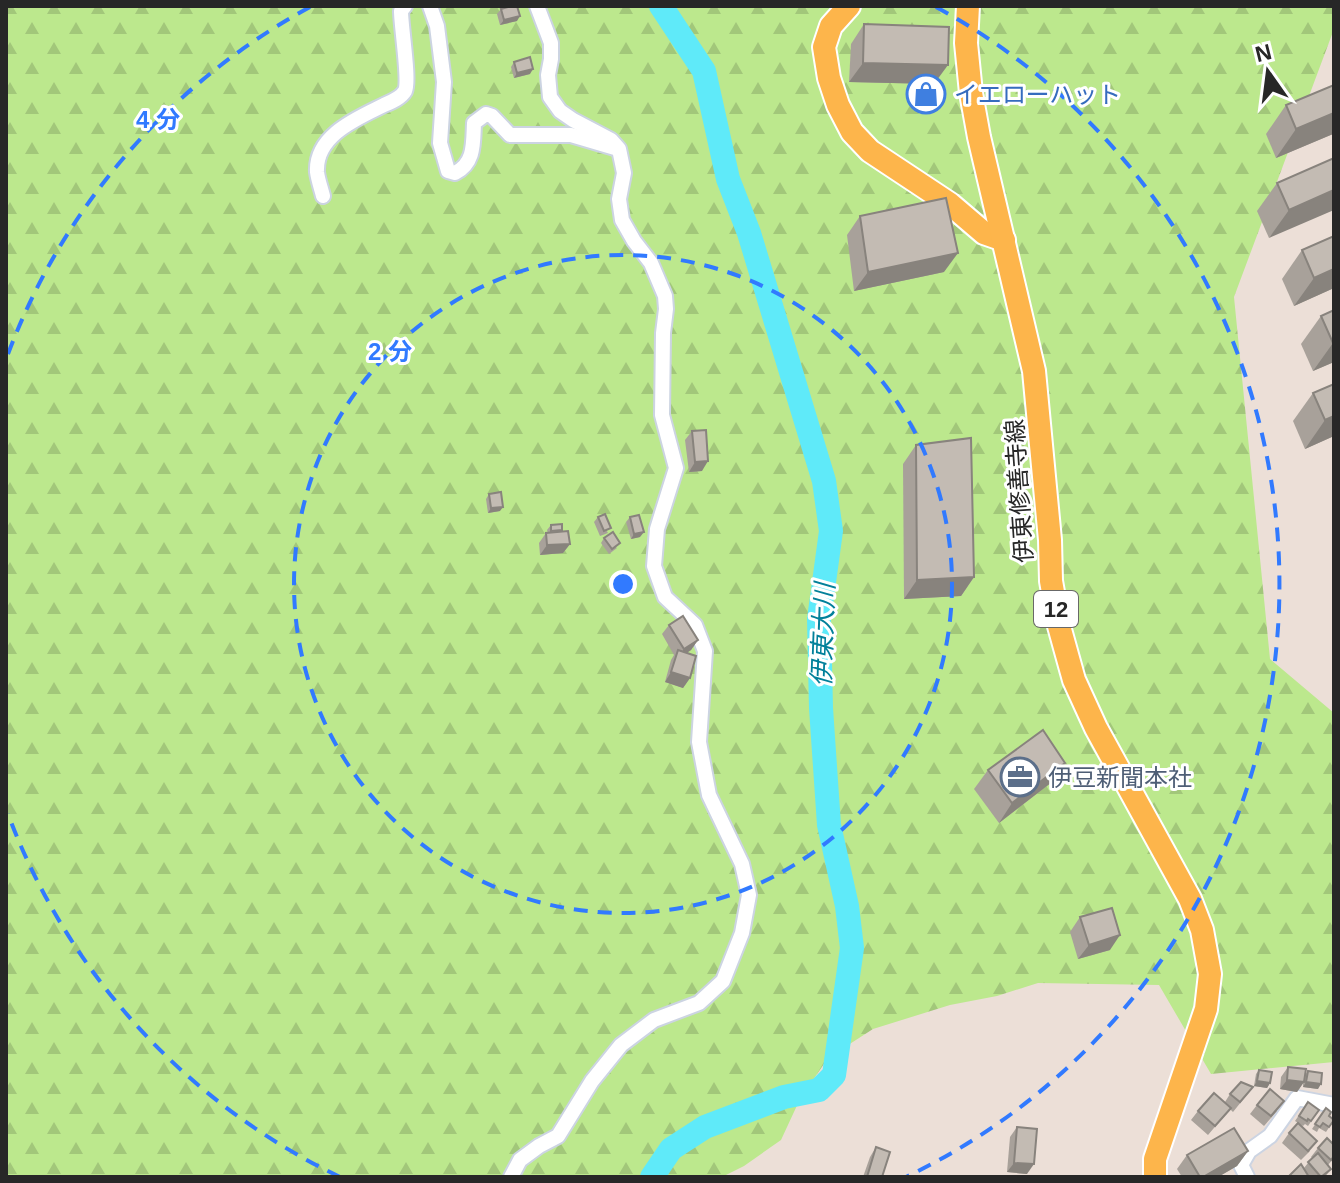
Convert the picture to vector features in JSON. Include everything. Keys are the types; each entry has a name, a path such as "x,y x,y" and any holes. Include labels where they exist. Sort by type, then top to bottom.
{"main road":[{"path":"849,6 831,26 824,47 829,78 852,132 870,151 950,204 984,233 1004,240"},
{"name":"伊東修善寺線","path":"968,6 966,43 971,93 1034,371 1051,581 1059,626 1074,680 1096,728 1190,899 1202,930 1210,974 1206,1009 1155,1159 1155,1177"}],"street":[{"path":"323,196 317,170 321,154 333,136 347,123 404,94 408,81 401,11 405,6"},
{"path":"430,6 437,26 444,82 440,143 448,171 455,173 464,168 472,155 474,123 486,114 492,116 510,135 571,135 619,149"},
{"path":"511,1177 520,1160 558,1136 592,1081 621,1045 654,1020 699,1003 723,981 742,933 749,895 742,864 709,795 699,742 705,651 695,625 665,597 654,566 657,529 676,468 662,415 666,309 661,284 622,220 619,199 624,173 619,149 611,140 573,120 554,105 550,97 548,75 551,43 537,6"},
{"path":"1247,1177 1241,1165 1249,1151 1270,1136 1297,1098 1334,1105"}],"green space":[{"path":"6,6 1334,6 1334,29 1234,297 1270,659 1334,713 1334,1062 1211,1074 1159,985 1038,983 997,996 950,1005 873,1029 828,1058 800,1099 781,1140 722,1177 6,1177"}],"building":[{"path":"517,6 520,16 504,20 501,9"},
{"path":"864,24 949,27 948,65 863,63"},
{"path":"530,57 533,69 517,73 514,62"},
{"path":"1334,85 1334,113 1296,129 1286,105"},
{"path":"1334,158 1334,190 1289,210 1277,183"},
{"path":"946,198 958,253 868,272 860,216"},
{"path":"1334,236 1334,269 1314,278 1302,250"},
{"path":"1334,310 1334,343 1333,343 1321,316"},
{"path":"1334,384 1334,416 1325,420 1313,393"},
{"path":"706,430 708,461 695,462 692,431"},
{"path":"971,438 974,577 917,580 916,445"},
{"path":"501,492 503,507 491,508 489,494"},
{"path":"605,514 611,528 604,531 598,517"},
{"path":"639,515 644,532 634,534 630,517"},
{"path":"562,524 562,530 551,531 551,525"},
{"path":"568,531 570,544 547,545 546,533"},
{"path":"613,532 620,543 612,549 604,538"},
{"path":"683,616 698,640 684,649 669,625"},
{"path":"678,650 696,656 690,678 671,672"},
{"path":"1043,730 1065,763 1012,803 988,770"},
{"path":"1112,908 1120,935 1089,945 1080,917"},
{"path":"1288,1067 1306,1069 1304,1082 1287,1080"},
{"path":"1259,1070 1272,1072 1270,1083 1257,1081"},
{"path":"1308,1071 1322,1073 1321,1084 1306,1082"},
{"path":"1241,1082 1253,1087 1240,1102 1230,1094"},
{"path":"1270,1089 1284,1101 1271,1116 1257,1105"},
{"path":"1214,1093 1231,1108 1215,1126 1198,1111"},
{"path":"1308,1102 1319,1110 1311,1121 1299,1116"},
{"path":"1326,1108 1334,1120 1329,1127 1323,1123 1320,1127 1315,1124"},
{"path":"1298,1123 1317,1141 1308,1151 1289,1133"},
{"path":"1017,1127 1037,1129 1034,1164 1014,1163"},
{"path":"1234,1128 1248,1151 1200,1177 1187,1155"},
{"path":"1327,1138 1334,1145 1331,1160 1318,1148"},
{"path":"876,1147 890,1152 882,1177 867,1177"},
{"path":"1318,1153 1331,1169 1321,1177 1308,1162"},
{"path":"1301,1164 1309,1177 1288,1177"}],"waterway":[{"name":"伊東大川","path":"652,1177 671,1149 705,1127 784,1097 819,1090 834,1075 852,948 847,906 829,825 821,708 819,619 831,531 824,481 749,233 728,179 704,71 661,6"}],"place":[{"name":"イエローハット","path":"926,94"},
{"name":"伊豆新聞本社","path":"1020,777"}]}
